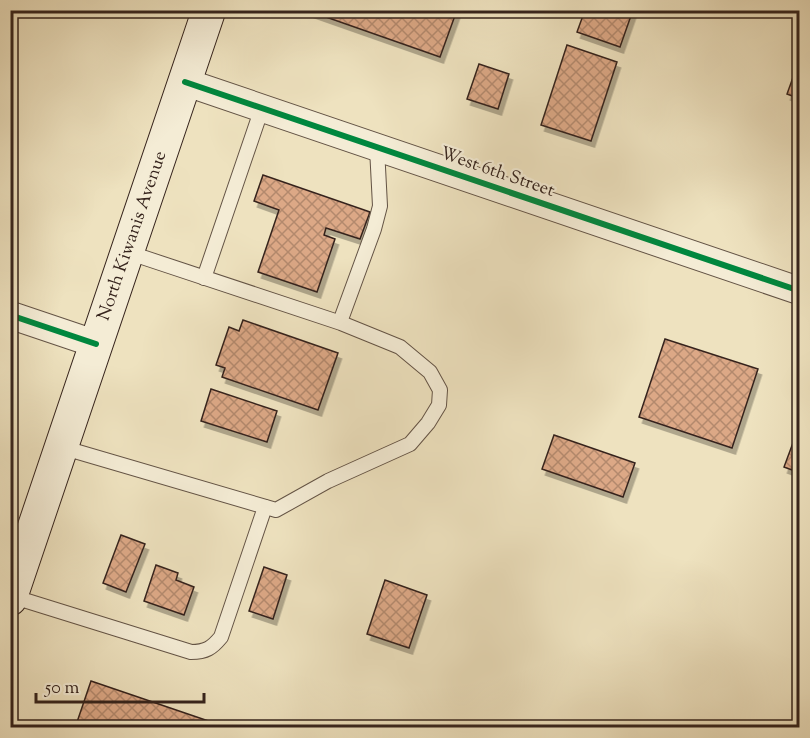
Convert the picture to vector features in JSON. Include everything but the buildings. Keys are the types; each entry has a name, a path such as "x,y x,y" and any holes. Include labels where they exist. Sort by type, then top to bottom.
{"main road":[{"name":"North Kiwanis Avenue","path":"11,598 209,10"}],"street":[{"name":"West 6th Street","path":"185,82 800,291"},
{"path":"10,315 96,344"}],"lane":[{"path":"204,278 262,108"},
{"path":"340,322 374,229 380,206 377,148"},
{"path":"62,447 276,510 328,481 410,444 428,423 439,405 440,390 430,372 400,347 340,322 127,252"},
{"path":"11,598 192,652 204,652 213,647 221,637 265,507"}],"cycle path":[{"path":"185,82 800,291"},
{"path":"10,315 96,344"}]}
